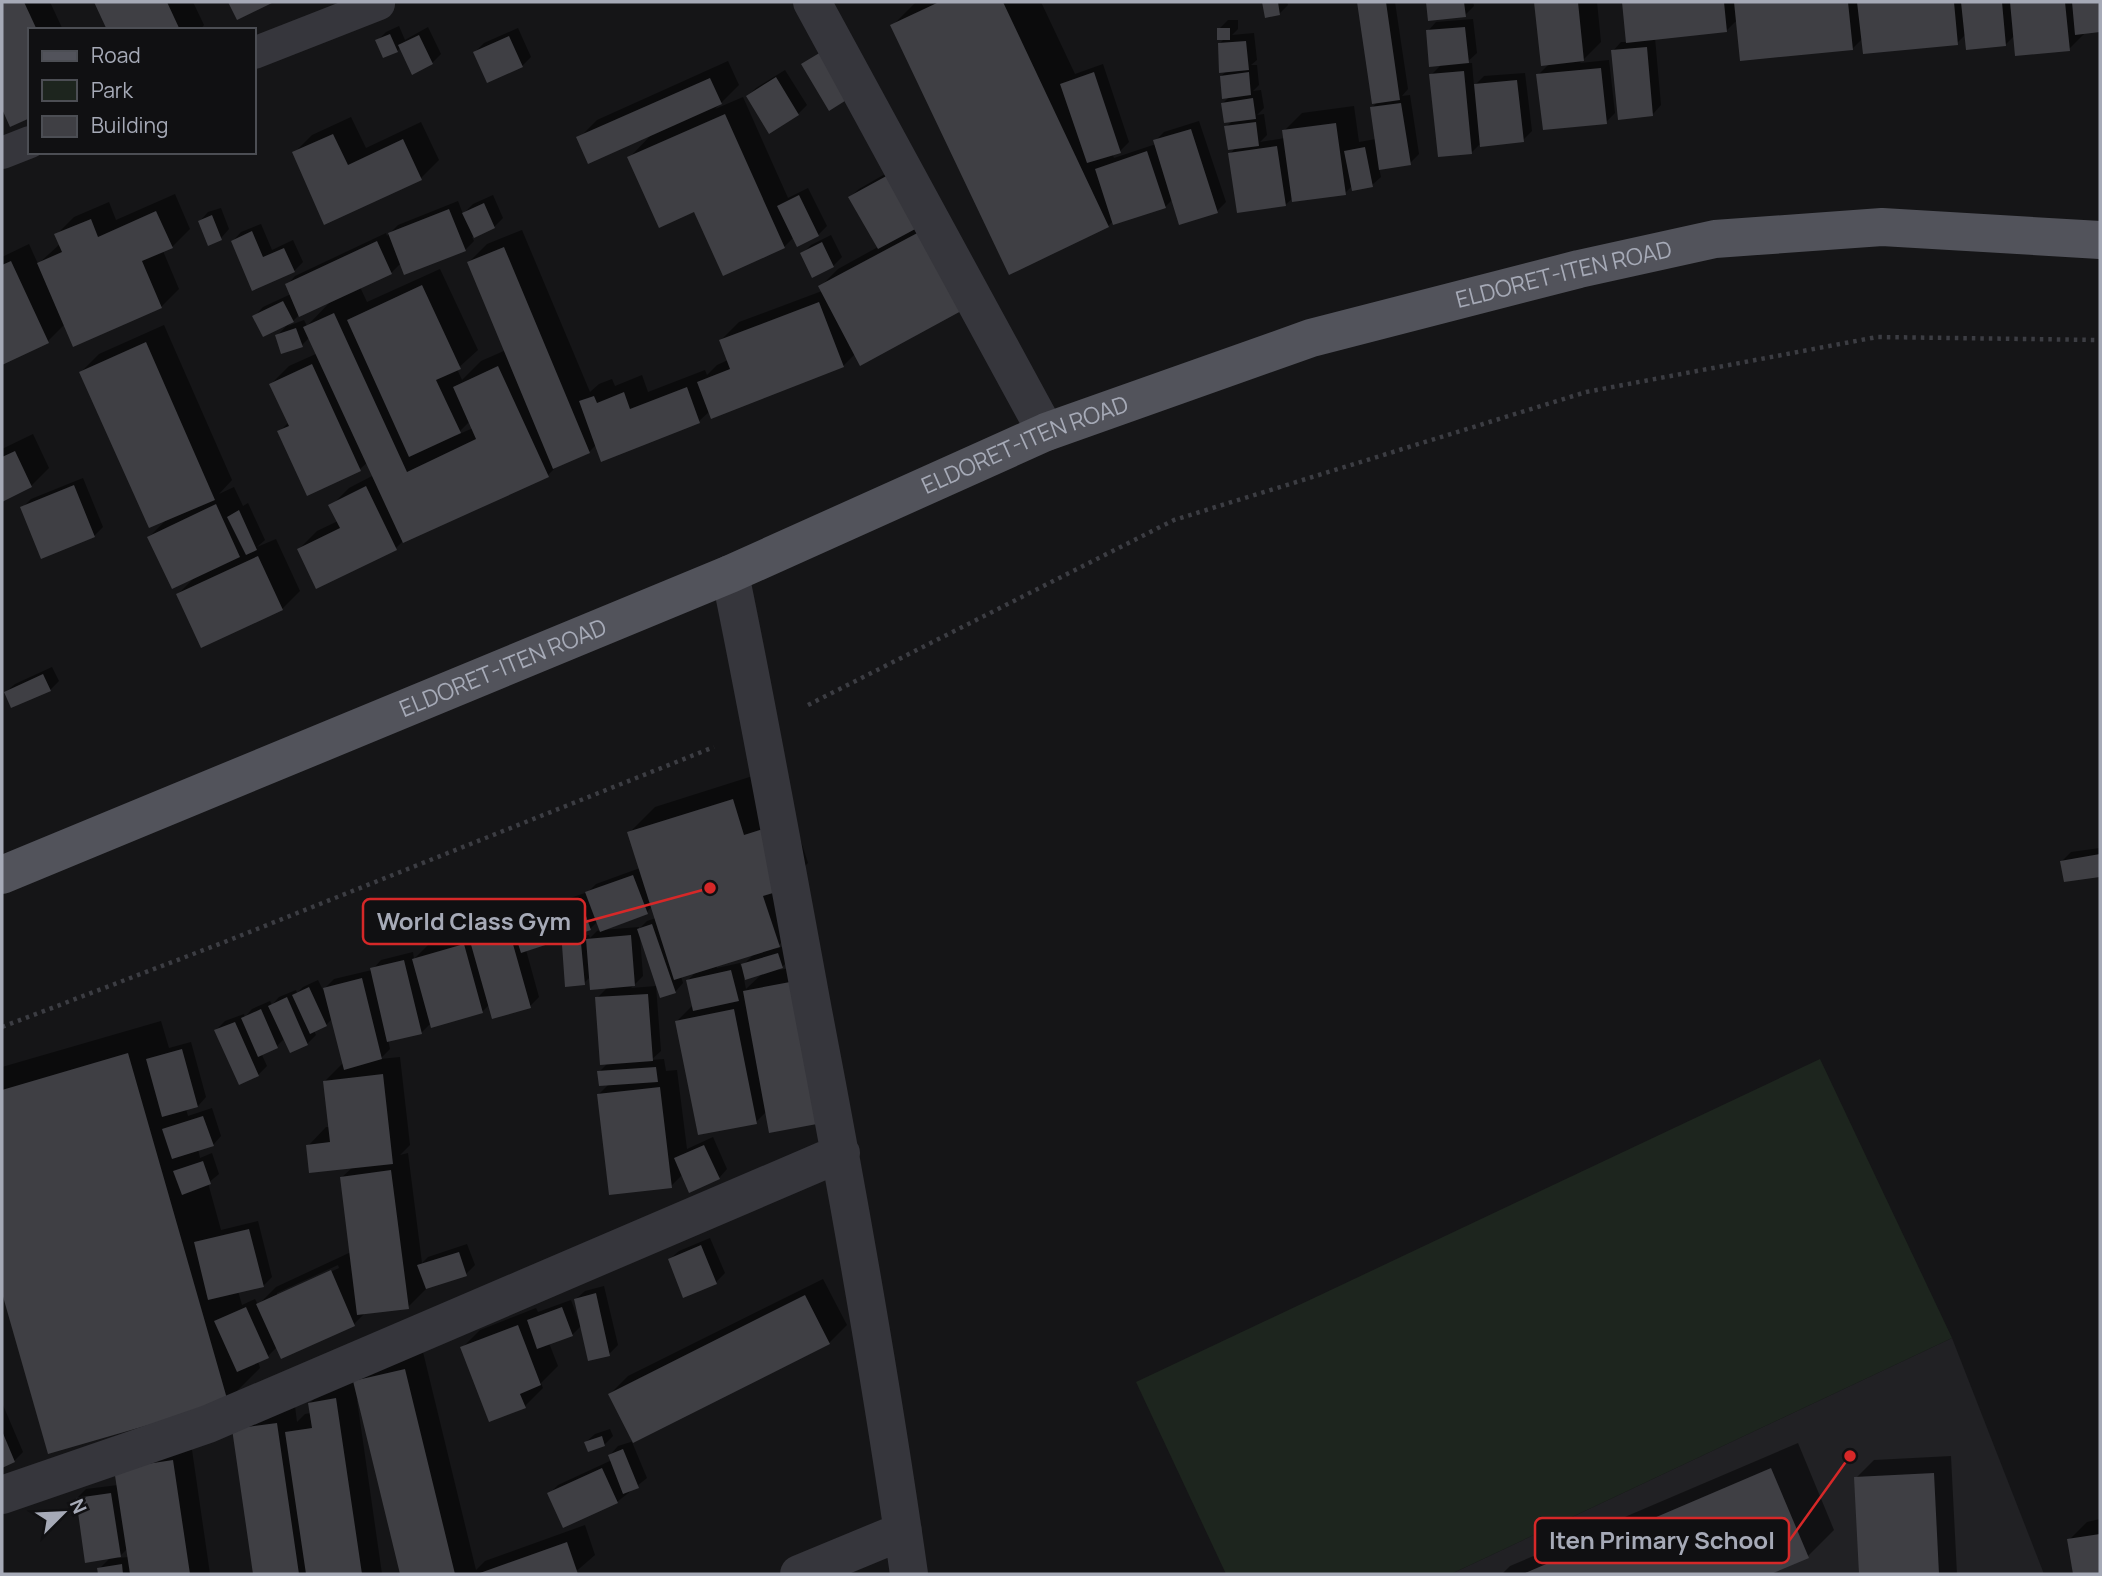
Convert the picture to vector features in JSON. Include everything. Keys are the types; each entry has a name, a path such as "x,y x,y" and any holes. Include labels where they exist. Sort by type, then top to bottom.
{"main road":[{"name":"ELDORET-ITEN ROAD","path":"2,874 730,574 1046,432 1311,338 1579,269 1715,239 1882,227 2100,240"}],"street":[{"path":"812,2 1046,432"},
{"path":"730,574 762,728 841,1153 879,1370 909,1574"},
{"path":"2,1495 208,1424 841,1153"},
{"path":"799,1574 903,1531"}],"lane":[{"path":"256,52 379,4"},
{"path":"2,153 28,143"}],"path":[{"path":"2,1027 222,943 762,728 1174,520 1586,392 1877,337 2100,340"}],"shaded area":[{"path":"1952,1338 2044,1574 1451,1574"}],"green space":[{"path":"1820,1059 1952,1338 1451,1574 1226,1574 1136,1382"}],"building":[{"path":"2,2 24,2 36,28 28,28 28,119 10,127 2,109"},
{"path":"94,2 167,2 179,28 106,28"},
{"path":"228,2 274,2 237,20"},
{"path":"939,2 1003,2 1109,227 1009,275 890,25"},
{"path":"1262,2 1278,2 1280,15 1265,18"},
{"path":"1357,2 1386,2 1400,100 1372,104"},
{"path":"1426,2 1464,2 1466,17 1428,21"},
{"path":"1534,2 1578,2 1584,61 1541,66"},
{"path":"1622,2 1724,2 1727,32 1626,43"},
{"path":"1734,2 1848,2 1853,50 1740,61"},
{"path":"1857,2 1954,2 1958,45 1863,54"},
{"path":"1961,2 2002,2 2006,46 1966,50"},
{"path":"2010,2 2065,2 2070,51 2015,56"},
{"path":"2072,2 2100,2 2100,32 2075,35"},
{"path":"1465,27 1469,63 1429,67 1426,30"},
{"path":"1217,28 1230,28 1230,40 1217,40"},
{"path":"390,34 398,52 383,58 375,40"},
{"path":"419,35 433,64 412,75 398,45"},
{"path":"509,36 523,67 487,83 473,52"},
{"path":"1246,41 1249,70 1219,73 1218,43"},
{"path":"1647,47 1653,116 1618,120 1611,50"},
{"path":"821,52 848,99 829,111 801,64"},
{"path":"1601,68 1607,124 1543,130 1536,74"},
{"path":"1464,71 1472,154 1438,157 1429,74"},
{"path":"1094,72 1121,153 1087,163 1060,84"},
{"path":"1249,72 1251,95 1222,99 1220,76"},
{"path":"776,77 799,115 769,134 746,96"},
{"path":"710,78 722,104 588,164 576,137"},
{"path":"1517,80 1524,142 1480,147 1474,84"},
{"path":"1253,98 1256,119 1224,123 1221,103"},
{"path":"1401,103 1411,165 1379,170 1370,107"},
{"path":"725,114 785,248 723,276 694,212 659,228 627,157"},
{"path":"1256,122 1259,146 1228,150 1224,126"},
{"path":"1336,123 1346,195 1292,202 1282,130"},
{"path":"1191,129 1218,213 1179,225 1153,140"},
{"path":"333,134 348,165 403,139 422,180 324,225 292,152"},
{"path":"1277,146 1286,206 1237,213 1228,153"},
{"path":"1365,147 1373,187 1352,191 1344,151"},
{"path":"1147,151 1166,208 1113,225 1095,169"},
{"path":"890,174 919,227 878,249 848,197"},
{"path":"799,195 819,236 797,247 777,206"},
{"path":"484,203 495,228 474,238 462,213"},
{"path":"449,209 466,251 404,275 388,233"},
{"path":"156,211 173,248 142,261 162,308 73,347 37,263 62,252 54,234 91,219 98,237"},
{"path":"212,215 222,240 208,246 198,221"},
{"path":"252,231 263,257 284,248 295,272 252,291 231,241"},
{"path":"921,231 963,310 860,366 818,286"},
{"path":"377,241 392,274 299,317 285,284"},
{"path":"822,242 834,267 812,278 800,253"},
{"path":"504,247 590,453 553,469 467,262"},
{"path":"11,261 49,343 2,365 2,265"},
{"path":"422,285 461,369 436,380 461,433 409,457 347,320"},
{"path":"283,301 294,322 263,337 252,316"},
{"path":"819,302 844,367 711,419 697,382 730,369 719,340"},
{"path":"334,313 407,472 476,439 453,387 498,366 549,477 403,543 303,327"},
{"path":"296,328 303,347 281,354 275,335"},
{"path":"146,342 215,500 149,528 79,372"},
{"path":"312,364 361,471 307,496 277,431 289,426 269,384"},
{"path":"687,387 700,423 601,462 579,401 594,396 597,403 624,392 630,409"},
{"path":"15,451 32,487 2,502 2,457"},
{"path":"74,485 95,537 41,559 20,507"},
{"path":"366,486 397,550 316,589 297,549 340,528 328,505"},
{"path":"216,504 240,557 172,589 147,537"},
{"path":"239,510 257,550 246,555 227,517"},
{"path":"258,556 283,610 201,648 176,594"},
{"path":"43,674 51,691 11,708 4,692"},
{"path":"733,799 744,835 763,829 783,890 763,896 780,947 674,980 627,832"},
{"path":"2100,854 2100,877 2064,882 2060,861"},
{"path":"633,875 648,914 600,932 585,892"},
{"path":"580,899 591,930 521,953 511,922"},
{"path":"652,924 676,993 660,998 637,929"},
{"path":"509,930 531,1008 492,1019 470,941"},
{"path":"631,935 635,986 590,990 586,939"},
{"path":"581,943 585,985 565,987 562,945"},
{"path":"464,944 483,1013 431,1028 412,959"},
{"path":"778,953 783,968 745,980 741,964"},
{"path":"404,960 422,1034 387,1042 370,968"},
{"path":"731,970 739,1001 693,1011 686,980"},
{"path":"362,978 382,1059 344,1070 323,988"},
{"path":"790,982 817,1124 769,1133 743,991"},
{"path":"309,987 327,1026 310,1034 292,995"},
{"path":"648,994 653,1061 600,1065 595,997"},
{"path":"287,997 308,1045 290,1053 268,1006"},
{"path":"261,1009 278,1048 258,1057 241,1018"},
{"path":"734,1009 757,1124 698,1135 675,1021"},
{"path":"235,1022 259,1076 239,1085 214,1030"},
{"path":"182,1049 198,1107 162,1117 146,1059"},
{"path":"128,1053 228,1402 48,1454 2,1293 2,1090"},
{"path":"656,1067 658,1082 599,1086 597,1071"},
{"path":"383,1074 393,1164 309,1173 306,1145 330,1142 323,1081"},
{"path":"660,1087 672,1188 609,1195 597,1094"},
{"path":"203,1116 214,1146 172,1159 162,1129"},
{"path":"704,1145 720,1179 689,1193 674,1158"},
{"path":"203,1161 211,1184 182,1195 173,1171"},
{"path":"391,1170 409,1309 357,1315 340,1177"},
{"path":"249,1229 264,1287 208,1300 194,1242"},
{"path":"701,1245 717,1284 683,1298 668,1259"},
{"path":"459,1252 467,1276 426,1289 417,1265"},
{"path":"331,1270 355,1326 281,1359 256,1304"},
{"path":"596,1293 610,1356 588,1361 574,1299"},
{"path":"805,1295 830,1344 633,1443 608,1394"},
{"path":"246,1307 269,1358 237,1372 214,1321"},
{"path":"562,1307 573,1336 537,1349 527,1320"},
{"path":"518,1325 541,1385 520,1394 526,1408 489,1422 460,1347"},
{"path":"405,1369 455,1574 400,1574 353,1381"},
{"path":"336,1398 362,1574 306,1574 285,1432 312,1428 308,1403"},
{"path":"277,1423 299,1574 253,1574 232,1429"},
{"path":"2,1431 15,1462 2,1468"},
{"path":"602,1436 605,1446 588,1452 584,1442"},
{"path":"623,1449 639,1488 623,1494 608,1455"},
{"path":"173,1460 190,1574 130,1574 114,1469"},
{"path":"602,1468 618,1503 563,1528 547,1493"},
{"path":"1771,1468 1809,1558 1771,1574 1523,1574"},
{"path":"1934,1473 1939,1574 1859,1574 1854,1477"},
{"path":"111,1493 121,1557 85,1563 76,1498"},
{"path":"2100,1534 2100,1574 2073,1574 2067,1539"},
{"path":"567,1542 578,1574 477,1574"},
{"path":"122,1564 123,1574 98,1574 97,1568"}],"place":[{"name":"World Class Gym","path":"710,888"},
{"name":"Iten Primary School","path":"1850,1456"}]}
